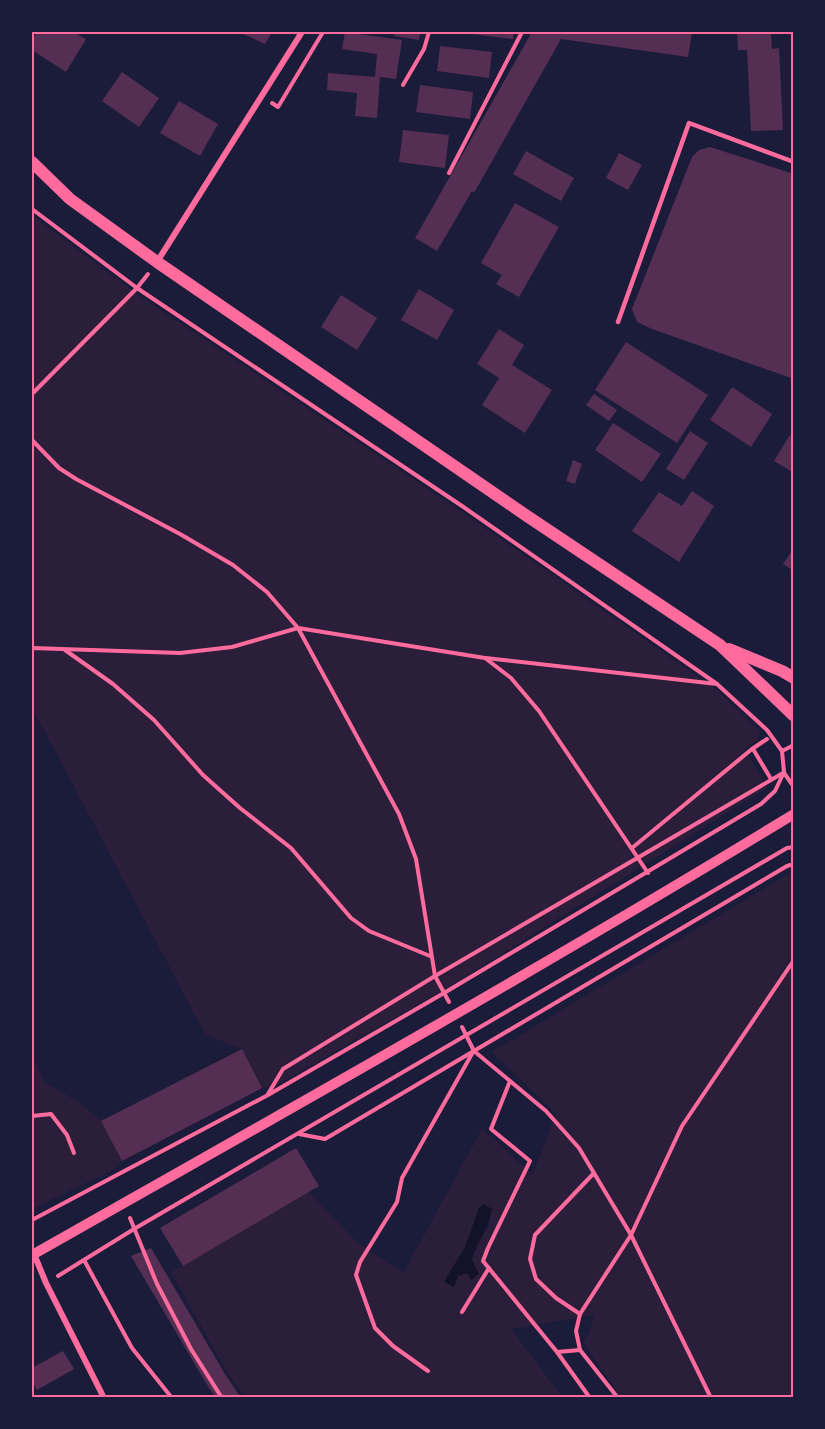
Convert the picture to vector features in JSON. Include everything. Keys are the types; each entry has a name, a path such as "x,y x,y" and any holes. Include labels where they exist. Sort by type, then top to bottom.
{"main road":[{"path":"32,162 70,199 157,262 527,516 720,645 794,716"},
{"path":"720,645 794,678"}],"street":[{"path":"157,262 302,32"},
{"path":"104,1398 32,1252 124,1203 456,1014 794,814"}],"lane":[{"path":"618,322 689,123 794,162"}],"path":[{"path":"262,96 278,107 323,32"},
{"path":"403,85 424,49 429,32"},
{"path":"449,173 522,32"},
{"path":"32,208 137,288 462,506 717,684 767,730 782,751 784,772 794,787"},
{"path":"32,394 137,288 157,262"},
{"path":"32,440 51,460 76,479 180,534 232,565 267,592 298,628 399,814 416,859 435,976 474,1051 546,1111 579,1148 631,1235 711,1398"},
{"path":"32,648 180,653 232,647 298,628 485,658 717,684"},
{"path":"64,649 113,684 154,720 204,775 240,808 291,848 351,918 369,931 430,956"},
{"path":"485,658 511,678 539,711 648,873"},
{"path":"632,848 767,739"},
{"path":"782,751 794,745"},
{"path":"752,749 771,779"},
{"path":"267,1095 283,1069 435,976 784,772"},
{"path":"32,1220 267,1095 648,873 761,804 775,791 784,772"},
{"path":"46,1283 134,1229 787,848 794,847"},
{"path":"298,1134 326,1139 787,866 794,864"},
{"path":"618,1398 580,1350 576,1331 580,1314 631,1235 682,1126 794,960"},
{"path":"428,1371 393,1346 375,1328 356,1275 360,1262 397,1202 402,1178 474,1051"},
{"path":"510,1081 491,1128 530,1161 483,1262 557,1353 590,1398"},
{"path":"32,1116 51,1114 68,1135 74,1153"},
{"path":"580,1314 556,1298 536,1279 530,1259 536,1235 594,1173"},
{"path":"124,1203 157,1284 191,1349 222,1398"},
{"path":"84,1260 132,1348 172,1398"},
{"path":"462,1312 489,1268"},
{"path":"557,1353 580,1350"}],"shaded area":[{"path":"32,215 137,294 462,512 717,690 759,730 758,740 744,749 768,787 456,983 279,1084 262,1088 242,1049 205,1034 32,707"},
{"path":"793,873 793,1397 621,1397 584,1344 595,1315 511,1329 562,1397 245,1397 227,1372 171,1272 309,1192 358,1243 404,1272 482,1129 533,1175 556,1114 492,1052","holes":["479,1208 490,1224 481,1236 467,1273 444,1282 465,1247"]},
{"path":"32,1056 43,1081 77,1101 101,1121 122,1161 109,1172 32,1209"},
{"path":"484,1204 492,1209 491,1216 471,1258 479,1274 471,1280 467,1273 458,1276 454,1287 444,1282 465,1247 479,1208"}],"building":[{"path":"37,32 73,32 86,39 66,72 32,50 32,40"},
{"path":"239,32 272,32 265,44"},
{"path":"345,32 402,40 396,79 380,77 377,118 355,116 357,93 327,90 328,73 375,77 377,54 342,49"},
{"path":"395,32 420,32 419,40 394,36"},
{"path":"464,32 514,32 513,39"},
{"path":"532,32 692,32 688,57 561,39 474,193 472,191 437,251 415,238"},
{"path":"737,32 771,32 772,49 779,48 783,130 751,131 747,50 738,50"},
{"path":"440,46 492,52 489,78 437,71"},
{"path":"122,72 159,98 139,127 102,101"},
{"path":"420,85 473,92 470,119 416,112"},
{"path":"179,101 218,124 200,156 160,133"},
{"path":"403,130 449,135 445,168 399,162"},
{"path":"710,147 794,174 794,379 652,329 637,322 632,309 692,157 699,150"},
{"path":"526,151 574,178 561,201 513,174"},
{"path":"619,153 642,165 628,190 606,178"},
{"path":"515,203 559,227 519,297 496,284 502,275 481,263"},
{"path":"419,289 454,310 437,340 401,320"},
{"path":"341,295 377,318 357,350 321,327"},
{"path":"499,329 524,345 512,365 552,390 525,433 482,405 499,378 477,364"},
{"path":"626,342 708,395 677,443 595,390"},
{"path":"732,387 772,414 751,447 710,420"},
{"path":"594,394 617,410 609,421 586,405"},
{"path":"613,423 661,454 642,482 595,450"},
{"path":"690,431 708,443 684,480 666,469"},
{"path":"789,436 794,438 794,473 774,461"},
{"path":"573,460 582,464 575,484 566,481"},
{"path":"692,491 714,506 679,562 632,531 659,492 682,506"},
{"path":"794,548 794,571 783,564"},
{"path":"242,1049 262,1088 122,1161 101,1121"},
{"path":"296,1148 319,1186 183,1266 160,1228"},
{"path":"151,1248 241,1398 216,1398 206,1383 131,1256"},
{"path":"63,1351 74,1369 37,1390 32,1381 32,1368"}]}
